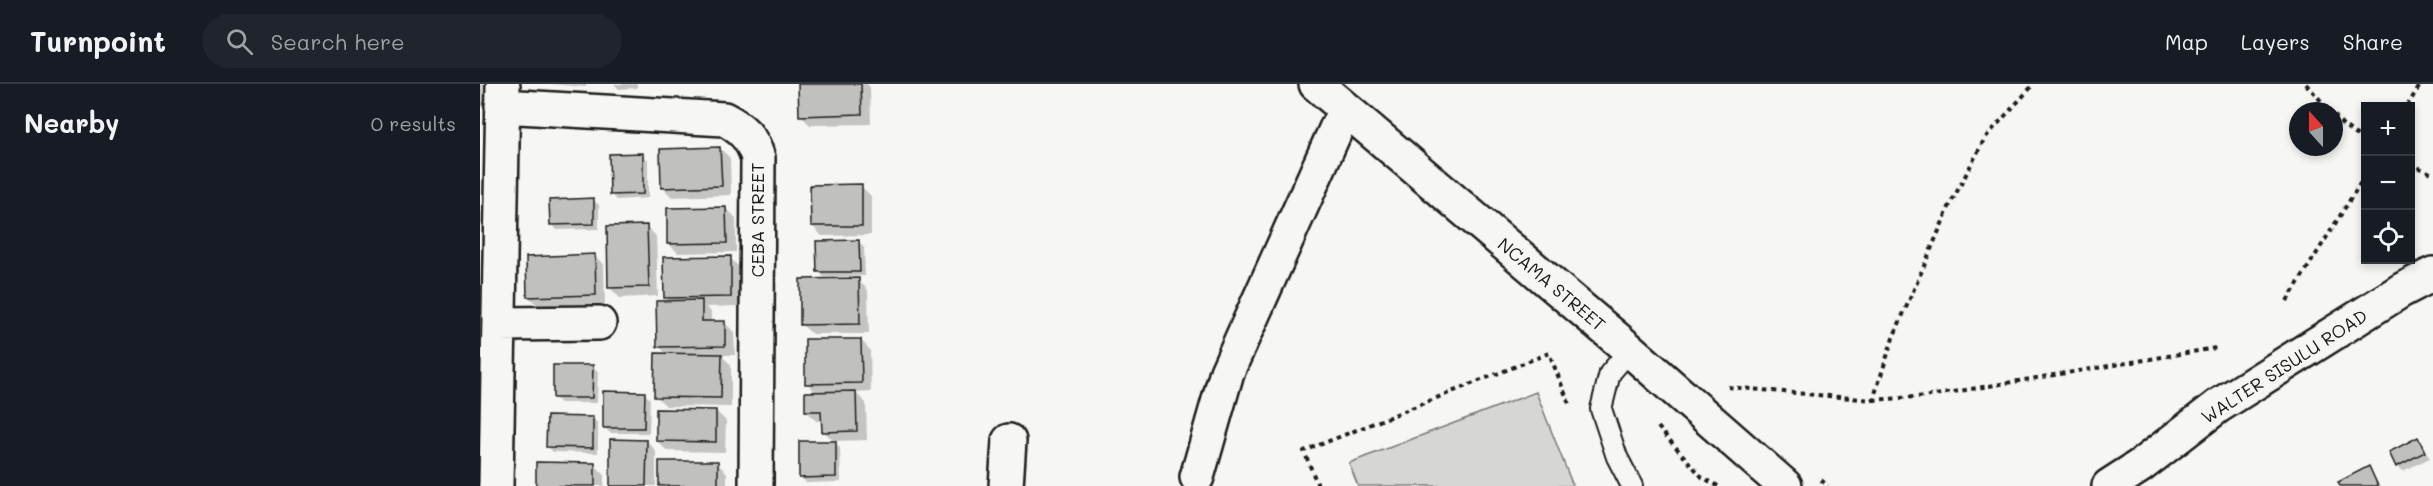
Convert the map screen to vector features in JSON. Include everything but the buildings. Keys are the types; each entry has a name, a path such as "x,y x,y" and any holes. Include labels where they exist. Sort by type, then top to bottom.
{"street":[{"name":"NCAMA STREET","path":"1316,84 1630,350 1785,486"},
{"name":"CEBA STREET","path":"496,486 502,95 724,119 736,125 747,135 758,158 756,486"},
{"path":"1197,477 1227,372 1345,109"},
{"name":"WALTER SISULU ROAD","path":"2109,486 2133,476 2218,406 2402,290 2433,274"},
{"path":"499,324 599,323"},
{"path":"1006,486 1009,441"}],"lane":[{"path":"1630,350 1610,374 1601,409 1617,457 1632,486"}],"path":[{"path":"1873,400 1893,338 1950,205 1985,138 2034,84"},
{"path":"2306,84 2322,102"},
{"path":"2410,102 2421,84"},
{"path":"2343,125 2361,138"},
{"path":"2415,166 2433,174"},
{"path":"2287,301 2361,182"},
{"path":"1720,386 1873,400 1929,396 2216,348"},
{"path":"1318,486 1304,451 1549,353 1571,408"}],"shaded area":[{"path":"1536,392 1573,486 1358,486 1349,463"}]}
